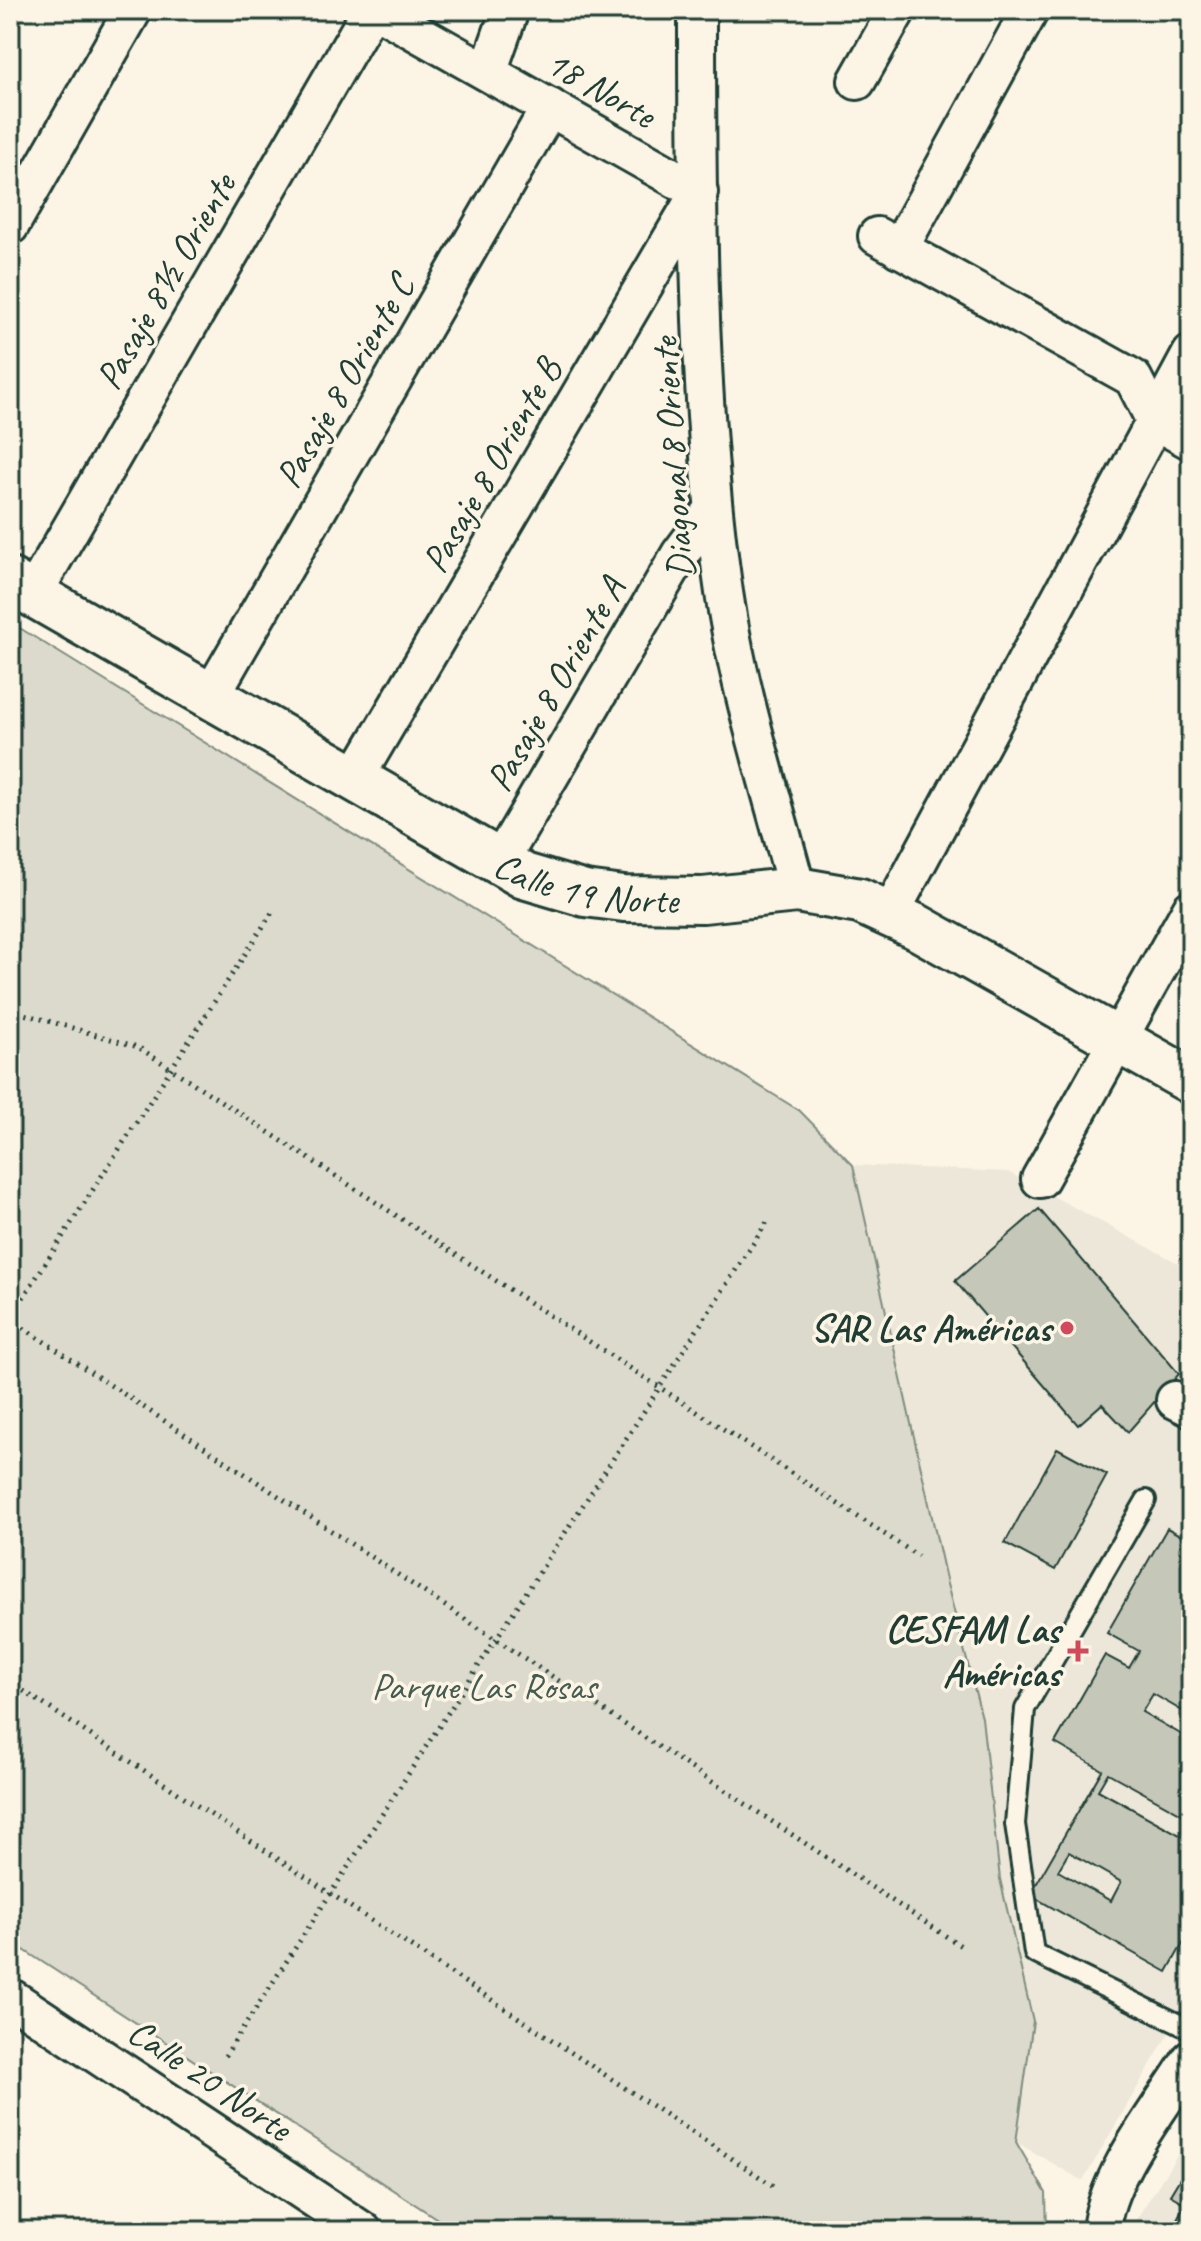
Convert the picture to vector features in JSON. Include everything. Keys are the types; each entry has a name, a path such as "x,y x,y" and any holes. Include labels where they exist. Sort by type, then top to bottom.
{"street":[{"path":"10,226 133,10"},
{"name":"Pasaje 8½ Oriente","path":"21,588 371,10"},
{"name":"18 Norte","path":"377,10 699,192"},
{"path":"488,72 510,10"},
{"name":"Diagonal 8 Oriente","path":"697,10 699,192 713,510 730,625 797,890"},
{"path":"857,81 897,10"},
{"path":"1030,10 888,242 1133,378 1155,421 1191,441"},
{"name":"Pasaje 8 Oriente C","path":"210,697 550,107"},
{"name":"Pasaje 8 Oriente B","path":"354,780 699,192"},
{"path":"890,914 1191,354"},
{"name":"Pasaje 8 Oriente A","path":"499,863 680,554 713,510"},
{"name":"Calle 19 Norte","path":"21,588 499,863 551,886 624,899 703,900 797,890 860,901 890,914 1191,1081"},
{"path":"1040,1179 1191,909"},
{"name":"Calle 20 Norte","path":"10,1997 363,2231"},
{"path":"1101,2231 1103,2209 1123,2168 1191,2059"}],"lane":[{"path":"1146,1500 1025,1709 1015,1824 1034,1953 1191,2030"}],"path":[{"path":"273,911 10,1318 961,1946"},
{"path":"10,1010 138,1047 918,1556"},
{"path":"225,2056 767,1222"},
{"path":"10,1682 775,2187"}],"shaded area":[{"name":"CESFAM Las Américas","path":"853,1165 1008,1172 1191,1270 1191,1361 1168,1404 1191,1417 1191,1995 1083,2181 1016,2142 1033,2021 1000,1879 982,1718 947,1584"},
{"path":"1191,2134 1191,2231 1130,2231 1130,2229"}],"green space":[{"name":"Parque Las Rosas","path":"10,622 800,1111 853,1165 947,1584 982,1718 1000,1879 1033,2021 1016,2142 1046,2193 1047,2231 456,2231 10,1941"}],"building":[{"name":"SAR Las Américas","path":"1039,1209 1179,1374 1128,1432 1102,1404 1078,1425 955,1281"},
{"path":"1057,1448 1107,1475 1055,1570 1005,1543"},
{"path":"1167,1528 1191,1541 1191,1631 1184,1643 1191,1648 1191,1716 1153,1694 1142,1712 1191,1740 1191,1819 1108,1773 1098,1790 1191,1841 1191,1929 1167,1972 1030,1895 1102,1770 1055,1743 1105,1655 1129,1668 1139,1651 1107,1633","holes":["1069,1852 1121,1882 1111,1901 1058,1871"]},
{"path":"1191,2160 1191,2207 1170,2195"},
{"path":"1185,2204 1191,2207 1191,2231 1177,2231 1176,2221"}],"place":[{"name":"SAR Las Américas","path":"1067,1328"},
{"name":"CESFAM Las Américas","path":"1078,1651"}]}
